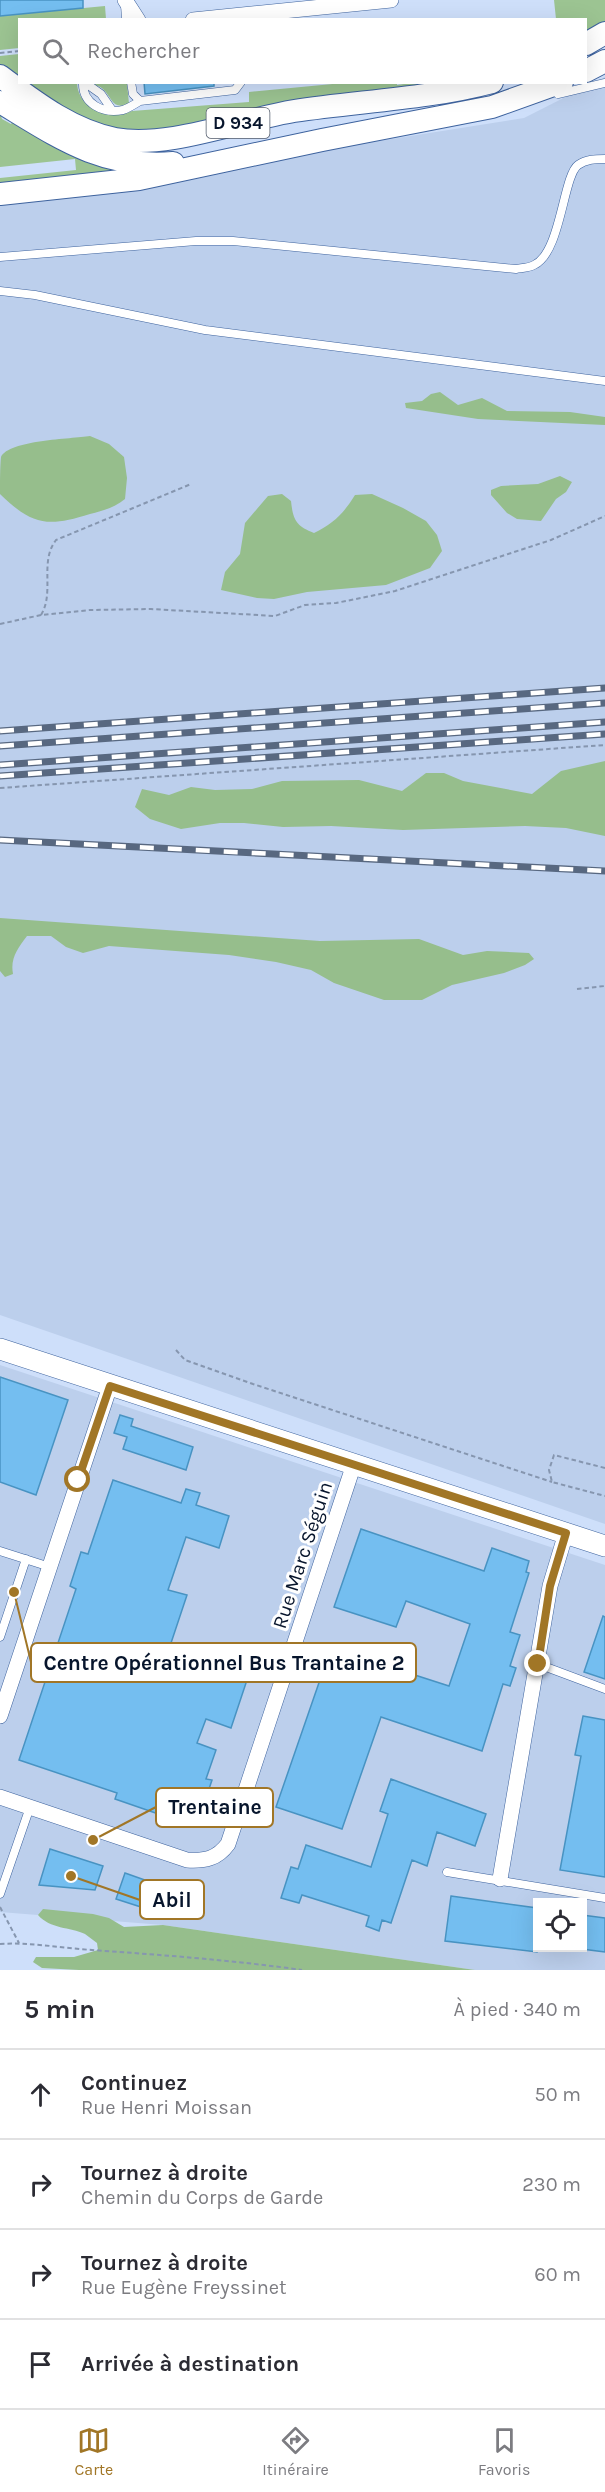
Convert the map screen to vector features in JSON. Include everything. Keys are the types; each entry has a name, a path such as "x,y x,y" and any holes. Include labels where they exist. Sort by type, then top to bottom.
{"main road":[{"path":"587,43 605,33"},
{"path":"587,70 605,61"},
{"name":"D 934","path":"0,76 73,125 108,137 138,141 170,138 292,112 456,90 483,84"},
{"name":"D 934","path":"0,195 139,179 492,107 556,84"},
{"name":"D 934","path":"0,102 74,146 110,158 159,163 186,162 319,132 459,114"}],"street":[{"path":"125,0 137,18"},
{"path":"236,17 391,0"},
{"path":"0,1349 605,1546"},
{"path":"0,1716 110,1386"},
{"name":"Rue Marc Séguin","path":"30,1807 187,1860 202,1861 221,1853 228,1844 354,1464"},
{"path":"500,1879 550,1586 566,1533"},
{"path":"0,1797 30,1807"}],"lane":[{"path":"125,0 126,18"},
{"path":"459,114 605,83"},
{"path":"83,84 82,93 86,99 102,109 112,110 127,109 140,101 235,90 240,84"},
{"path":"86,84 101,94 112,110"},
{"path":"131,84 133,94 140,101"},
{"path":"0,257 196,242 233,242 516,269 535,265 547,253 577,165 586,160 605,159"},
{"path":"0,291 36,295 205,330 605,381"},
{"path":"0,1551 50,1567"},
{"path":"0,1637 26,1559"},
{"path":"538,1664 605,1689"},
{"path":"0,1894 30,1807"},
{"path":"447,1872 605,1898"}],"path":[{"path":"0,53 18,51"},
{"path":"41,615 47,601 50,552 56,540 191,484"},
{"path":"0,624 41,615 151,609 275,616 305,605 336,603 395,591 551,540 605,516"},
{"path":"0,788 605,745"},
{"path":"577,989 605,986"},
{"path":"176,1350 185,1360 253,1384 552,1482 605,1496"},
{"path":"552,1482 549,1470 554,1455 605,1468"},
{"path":"0,1906 19,1942"},
{"path":"0,1944 19,1942 51,1947 228,1960 302,1970"}],"shaded area":[{"path":"605,77 605,1524 0,1315 0,201 524,118"},
{"path":"0,1365 605,1565 605,1970 475,1970 163,1925 0,1912"}],"green space":[{"path":"554,0 605,0 605,28 587,38 587,18 556,18"},
{"path":"105,6 106,18 18,18 18,48 0,50 0,16"},
{"path":"18,54 18,83 0,69 0,56"},
{"path":"20,84 77,84 83,100 89,106 114,115 132,111 249,102 249,92 333,84 468,84 293,108 175,134 151,136 128,136 90,127 63,114"},
{"path":"93,84 127,84 129,104 116,105 99,86"},
{"path":"0,113 2,119 11,124 13,121 143,168 0,190 0,178 76,170 75,159 0,167"},
{"path":"440,392 458,405 482,398 507,411 570,412 605,417 605,425 478,419 406,408 405,403 422,401 431,394"},
{"path":"90,436 109,444 124,457 127,478 125,499 121,502 100,512 52,522 32,518 0,494 1,457 6,451 56,439"},
{"path":"560,476 572,482 566,492 556,499 541,521 517,519 507,513 491,495 491,490 501,486 538,484"},
{"path":"282,494 291,501 296,522 314,533 338,517 355,495 372,494 426,521 437,535 442,551 430,568 386,585 307,592 274,599 257,598 221,590 225,572 240,554 245,523 268,496"},
{"path":"605,761 605,836 566,828 525,826 403,830 220,823 181,829 150,819 135,807 142,789 169,795 191,787 215,790 252,789 282,781 359,780 402,791 426,773 444,773 463,781 532,794 561,771"},
{"path":"0,918 320,941 419,939 463,955 487,951 529,953 534,959 504,973 452,985 422,1000 384,1000 334,983 311,970 276,962 229,955 109,946 83,953 66,947 51,936 27,936 14,958 13,974 5,977 0,971"},
{"path":"43,1909 93,1914 109,1918 124,1927 163,1925 475,1970 79,1970 42,1968 33,1962 36,1957 74,1957 98,1950 97,1943 85,1934 43,1920 38,1915"}],"building":[{"path":"0,0 83,0 83,8 0,16"},
{"path":"144,84 214,84 214,86 145,94"},
{"path":"0,1377 68,1400 36,1495 0,1482"},
{"path":"120,1415 133,1419 131,1426 193,1447 186,1470 123,1449 127,1437 114,1433"},
{"path":"113,1480 181,1503 186,1489 200,1493 196,1505 229,1516 219,1548 186,1537 168,1590 187,1595 170,1646 249,1674 231,1728 206,1719 197,1743 216,1750 206,1779 212,1780 196,1827 115,1799 117,1793 19,1760 76,1589 70,1586 81,1552 88,1554"},
{"path":"361,1529 484,1571 492,1548 529,1561 526,1572 529,1573 510,1632 520,1635 510,1666 516,1668 510,1686 503,1684 482,1751 381,1717 342,1829 276,1807 331,1648 449,1686 470,1624 406,1601 396,1627 334,1607"},
{"path":"603,1616 605,1617 605,1679 584,1672"},
{"path":"583,1716 605,1720 605,1877 560,1870 581,1756 575,1755"},
{"path":"391,1779 486,1814 475,1846 437,1832 427,1866 412,1860 391,1923 382,1920 379,1931 366,1926 369,1916 302,1895 299,1903 281,1898 291,1867 298,1869 306,1845 371,1867 388,1814 380,1811"},
{"path":"50,1849 103,1866 95,1890 39,1885"},
{"path":"125,1873 173,1890 168,1905 146,1897 141,1907 116,1899"},
{"path":"451,1896 533,1907 533,1952 445,1941"},
{"path":"587,1916 605,1918 605,1952 587,1950"}],"railway":[{"path":"0,731 605,688"},
{"path":"0,746 605,703"},
{"path":"0,765 605,722"},
{"path":"0,776 605,734"},
{"path":"0,840 605,871"}],"place":[{"name":"Centre Opérationnel Bus Trantaine 2","path":"14,1592"},
{"name":"Trentaine","path":"93,1840"},
{"name":"Abil","path":"71,1876"}],"route":[{"path":"78,1480 110,1386 566,1533 550,1586 538,1664"}]}
